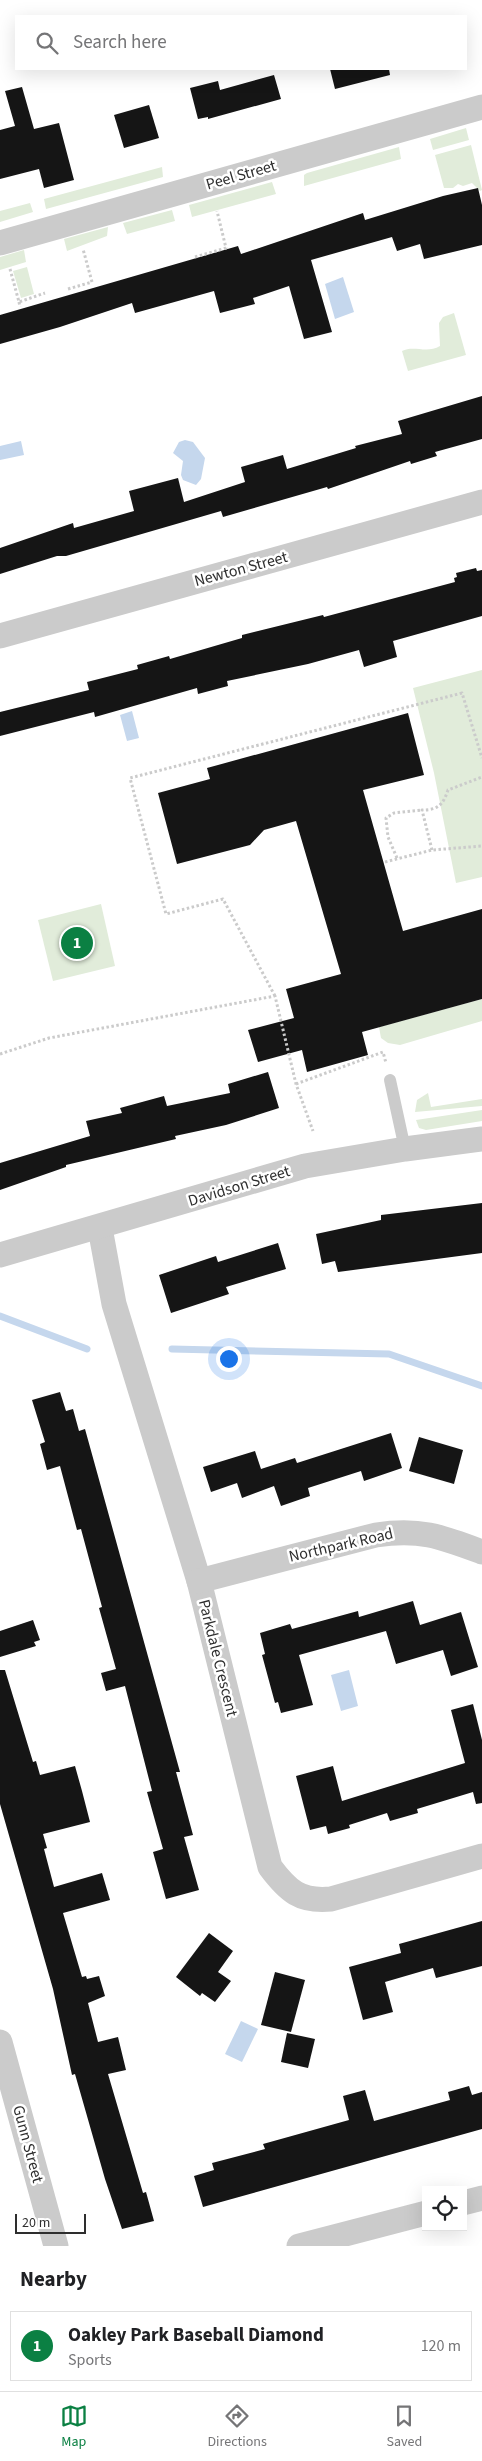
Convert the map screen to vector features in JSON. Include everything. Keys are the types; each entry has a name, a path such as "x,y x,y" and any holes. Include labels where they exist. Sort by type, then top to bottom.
{"street":[{"name":"Peel Street","path":"0,242 482,106"},
{"name":"Newton Street","path":"0,636 482,502"},
{"name":"Davidson Street","path":"0,1255 100,1228 300,1167 405,1149 482,1139"},
{"name":"Parkdale Crescent","path":"100,1228 114,1304 199,1581 270,1867 283,1885 298,1896 316,1900 331,1899 482,1856"},
{"name":"Northpark Road","path":"199,1581 398,1531 425,1533 482,1552"},
{"name":"Gunn Street","path":"0,2042 56,2246"},
{"path":"467,2202 482,2198"},
{"path":"299,2246 422,2214"}],"lane":[{"path":"390,1080 405,1149"}],"path":[{"path":"195,257 226,248 216,211"},
{"path":"68,289 92,282 83,249"},
{"path":"10,269 20,307"},
{"path":"19,302 45,293"},
{"path":"313,1130 296,1084 274,996 224,899 166,914 130,778 462,693 482,758"},
{"path":"397,858 388,837 386,818 394,813 434,810 444,803 448,790 482,777"},
{"path":"422,810 432,850"},
{"path":"385,862 432,850 482,846"},
{"path":"0,1054 49,1038 274,996"},
{"path":"296,1084 383,1052"}],"green space":[{"path":"466,128 469,140 433,150 430,139"},
{"path":"471,145 482,190 480,191 472,183 463,186 458,184 453,188 444,188 435,155"},
{"path":"399,147 401,159 304,186 304,175 307,173"},
{"path":"162,167 163,177 46,209 44,199"},
{"path":"272,182 276,194 192,217 189,205"},
{"path":"30,203 33,212 0,222 0,211"},
{"path":"172,210 175,221 127,234 123,223"},
{"path":"108,227 107,236 67,251 64,239"},
{"path":"24,250 26,262 0,270 0,257"},
{"path":"27,267 34,294 21,298 13,271"},
{"path":"454,313 466,355 408,371 402,351 407,349 430,349 440,346 439,323 443,317"},
{"path":"482,670 482,877 456,883 434,773 413,688"},
{"path":"101,904 115,966 53,981 38,920"},
{"path":"482,999 482,1021 400,1045 388,1043 381,1038 379,1027"},
{"path":"428,1093 431,1107 482,1099 482,1106 415,1112 417,1100"},
{"path":"482,1110 482,1121 426,1130 419,1128 416,1120"}],"water":[{"path":"343,277 354,312 335,319 325,284"},
{"path":"185,440 193,442 205,458 201,479 196,485 183,480 181,475 183,461 173,453 179,442"},
{"path":"21,441 24,455 0,460 0,446"},
{"path":"132,711 139,738 127,741 120,715"},
{"path":"349,1670 358,1706 341,1711 331,1675"},
{"path":"241,2021 258,2029 242,2062 225,2054"}],"building":[{"path":"330,70 389,70 390,75 335,89"},
{"path":"274,75 281,99 208,119 208,117 198,119 190,88 218,81 220,90"},
{"path":"22,87 34,129 59,123 74,180 44,188 39,169 0,179 0,130 15,126 5,91"},
{"path":"149,105 159,138 124,148 114,115"},
{"path":"478,188 482,205 482,245 424,259 420,244 397,251 392,237 311,260 332,332 304,339 289,286 253,298 255,304 220,313 214,291 135,313 132,303 60,327 0,344 0,315 238,246 241,254 363,213 365,220 443,196"},
{"path":"482,396 482,439 435,452 437,456 411,464 410,461 328,489 327,487 223,517 221,511 66,556 57,556 0,574 0,548 73,523 74,528 134,511 129,491 178,478 184,502 245,482 241,467 283,455 287,469 356,448 355,446 402,434 398,421"},
{"path":"476,568 477,571 482,570 482,616 393,641 397,657 364,667 359,650 308,664 227,681 228,686 198,694 197,688 95,717 94,712 0,736 0,712 89,690 87,682 138,669 137,665 169,656 170,659 242,638 242,635 323,615 324,617 455,582 456,573"},
{"path":"408,713 424,775 363,790 403,931 482,909 482,999 362,1032 368,1055 307,1072 302,1050 258,1062 248,1030 294,1018 286,989 341,974 296,821 264,830 250,845 177,864 158,793 210,779 207,768"},
{"path":"268,1072 279,1108 226,1125 175,1136 176,1139 66,1165 66,1167 0,1190 0,1163 90,1136 86,1121 122,1113 120,1108 164,1096 167,1106 230,1093 228,1084"},
{"path":"482,1203 482,1253 338,1272 335,1261 322,1264 316,1234 381,1220 381,1215"},
{"path":"278,1243 286,1269 226,1287 229,1294 171,1313 159,1275 216,1256 218,1262"},
{"path":"60,1392 66,1411 73,1409 79,1431 85,1429 180,1772 176,1772 193,1835 184,1837 199,1890 166,1899 153,1852 163,1849 147,1792 152,1791 125,1686 106,1691 101,1673 116,1669 99,1608 102,1607 81,1529 77,1530 60,1466 47,1470 40,1444 45,1442 32,1400"},
{"path":"391,1433 402,1468 364,1481 361,1471 308,1488 310,1496 281,1506 274,1486 242,1498 237,1483 211,1492 203,1467 255,1451 261,1469 295,1458 297,1463"},
{"path":"419,1437 463,1450 454,1484 409,1471"},
{"path":"413,1601 420,1625 461,1612 478,1667 451,1676 443,1650 396,1664 386,1631 299,1655 313,1705 281,1713 278,1702 275,1703 262,1655 265,1654 260,1633 290,1624 292,1629 358,1611 359,1617"},
{"path":"33,1620 40,1640 34,1642 36,1646 0,1657 0,1631"},
{"path":"0,1670 5,1670 33,1762 36,1761 40,1775 75,1766 90,1822 43,1834 47,1848 44,1849 54,1887 102,1873 110,1900 63,1913 82,1977 86,1976 87,1979 99,1976 105,1996 88,2003 98,2042 118,2037 126,2070 108,2074 143,2193 146,2192 154,2221 122,2229 105,2179 75,2074 72,2075 53,1989 0,1804"},
{"path":"473,1704 482,1740 482,1803 476,1804 473,1792 417,1809 418,1813 390,1821 387,1813 349,1825 350,1828 328,1834 326,1826 310,1830 296,1776 333,1766 342,1801 465,1763 451,1710"},
{"path":"482,1921 482,1966 436,1978 433,1968 385,1982 393,2012 363,2020 349,1967 401,1953 399,1944"},
{"path":"209,1933 233,1951 218,1972 231,1981 215,2002 202,1993 200,1996 176,1977"},
{"path":"275,1972 305,1980 291,2032 261,2025"},
{"path":"287,2033 315,2039 308,2068 281,2062"},
{"path":"469,2086 472,2095 482,2092 482,2129 203,2207 194,2176 214,2170 212,2163 265,2149 263,2144 349,2120 343,2096 365,2090 374,2121 450,2100 448,2092"}],"waterway":[{"path":"0,1316 87,1349"},
{"path":"172,1349 389,1354 482,1386"}],"place":[{"name":"Oakley Park Baseball Diamond","path":"77,943"}]}
